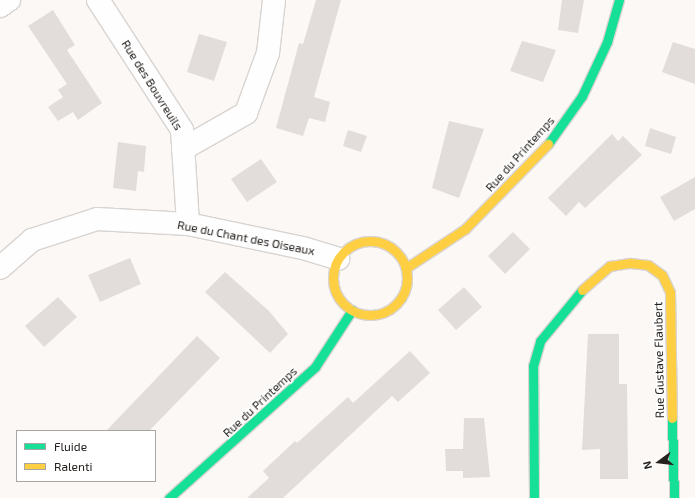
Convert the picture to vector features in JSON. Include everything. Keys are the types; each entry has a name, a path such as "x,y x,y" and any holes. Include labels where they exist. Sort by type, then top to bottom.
{"main road":[{"name":"Rue du Printemps","path":"406,268 465,229 546,147 582,96 607,42 619,0"},
{"path":"375,241 392,248 406,268 405,289 393,307 372,314 352,310 341,300 334,287 334,272 338,259 348,248 360,242 375,241"},
{"name":"Rue Gustave Flaubert","path":"534,498 532,394 533,366 540,341 587,286 610,266 630,263 648,265 662,275 670,292 674,498"},
{"name":"Rue du Printemps","path":"168,498 315,367 352,310"}],"street":[{"path":"0,6 10,0"},
{"name":"Rue des Bouvreuils","path":"98,0 182,130 188,224"},
{"path":"183,149 246,113 268,53 274,0"},
{"name":"Rue du Chant des Oiseaux","path":"0,268 32,240 97,219 188,224 303,248 338,259"}],"building":[{"path":"316,0 341,0 314,97 330,102 325,122 309,118 303,136 276,128 299,43 303,44"},
{"path":"562,0 584,0 578,33 558,30"},
{"path":"53,10 75,45 67,50 102,103 78,120 73,112 58,121 48,107 63,97 58,90 67,84 28,26"},
{"path":"199,34 227,42 214,81 187,72"},
{"path":"522,41 556,50 543,82 510,71"},
{"path":"673,42 695,49 695,84 662,72"},
{"path":"449,121 484,129 459,198 432,188"},
{"path":"650,128 676,137 671,154 645,146"},
{"path":"348,130 367,136 361,152 343,146"},
{"path":"612,134 618,141 623,136 642,155 585,208 579,202 566,216 548,198"},
{"path":"118,142 146,146 144,172 138,171 136,191 113,188"},
{"path":"261,159 277,182 247,202 231,179"},
{"path":"695,177 695,209 674,221 660,197"},
{"path":"513,232 530,249 505,274 488,256"},
{"path":"130,258 141,284 100,302 88,275"},
{"path":"225,272 269,311 288,334 270,353 205,292"},
{"path":"464,287 482,307 456,330 438,310"},
{"path":"58,297 77,317 44,347 25,326"},
{"path":"588,334 619,334 619,384 627,384 628,479 600,479 600,449 582,450"},
{"path":"197,336 220,358 150,430 107,430"},
{"path":"410,351 430,373 398,402 392,396 283,498 247,498 269,478 263,471 295,441 297,443 348,397 353,403"},
{"path":"464,418 484,418 490,477 463,478 463,471 446,471 445,449 463,449"}],"traffic: fast":[{"path":"548,144 582,96 607,42 619,0"},
{"path":"534,498 533,366 540,341 582,290"},
{"path":"169,498 315,367 352,310"},
{"path":"672,418 674,498"}],"traffic: slow":[{"path":"406,268 465,229 548,144"},
{"path":"370,241 384,244 396,252 404,264 407,278 404,292 396,304 384,312 370,315 356,312 344,304 336,292 333,278 336,264 344,252 356,244 370,241"},
{"path":"582,290 610,266 630,263 648,265 662,275 670,292 672,418"}]}
